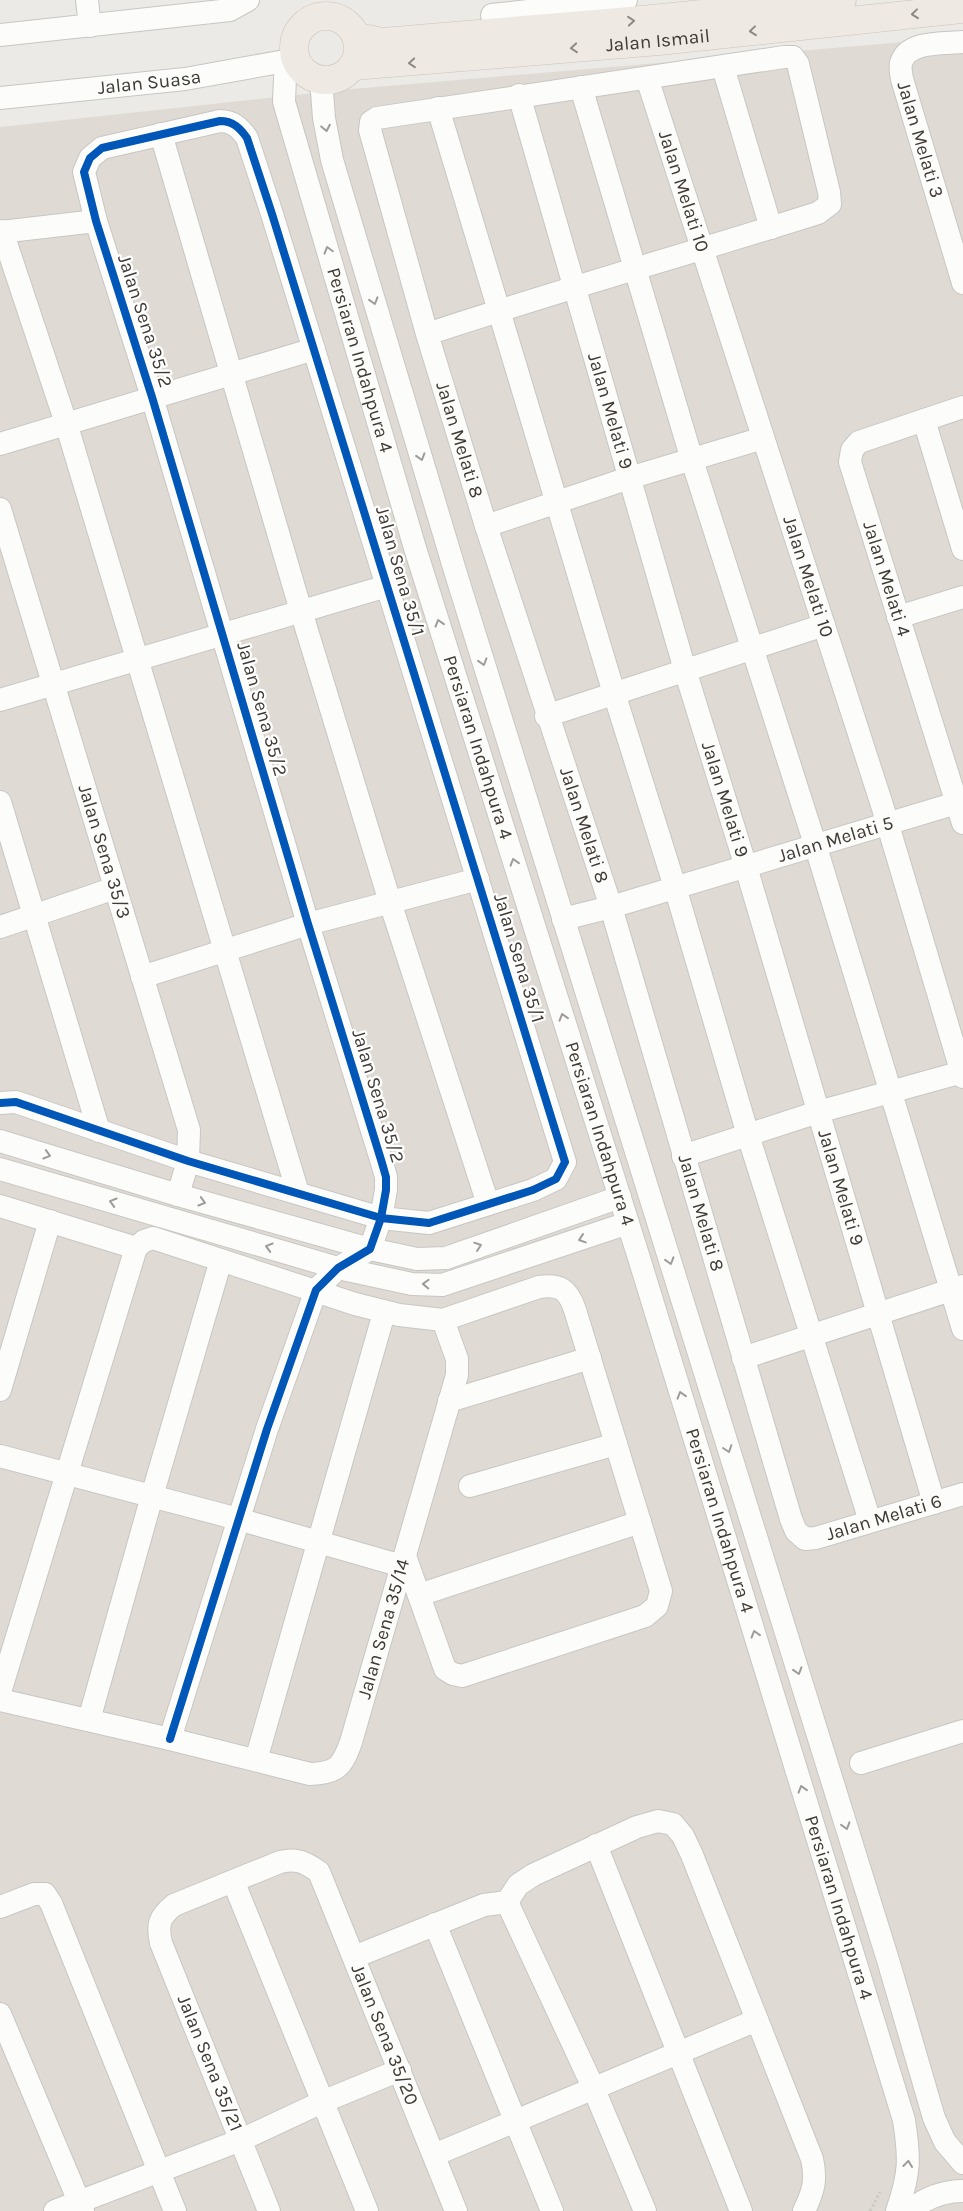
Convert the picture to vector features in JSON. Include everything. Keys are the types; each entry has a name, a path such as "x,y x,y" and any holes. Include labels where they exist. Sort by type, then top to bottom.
{"main road":[{"path":"349,0 358,57 353,66 339,77 321,79 305,71 296,59 295,39 309,11 323,16 339,18 354,32"},
{"name":"Jalan Ismail","path":"354,32 383,42 491,16 842,0"},
{"name":"Jalan Ismail","path":"353,66 659,41 963,9"}],"street":[{"path":"87,0 90,26"},
{"path":"0,35 90,26 175,8 230,10 248,0"},
{"path":"491,16 626,0"},
{"name":"Jalan Melati 3","path":"963,42 917,47 907,53 901,64 902,79 963,283"},
{"path":"427,334 499,310 574,286 701,250 818,213 830,204 829,192 798,64 793,57 773,58 724,67 438,108 499,310 557,502 614,693 675,887 748,1135 813,1335 870,1522"},
{"name":"Jalan Suasa","path":"0,98 185,79 296,59"},
{"name":"Persiaran Indahpura 4","path":"296,59 285,77 284,102 415,548 620,1197 904,2120 909,2155 906,2184 898,2211"},
{"path":"724,67 770,228"},
{"name":"Jalan Melati 10","path":"647,78 887,822 962,1075"},
{"name":"Persiaran Indahpura 4","path":"321,79 323,110 332,160 456,574 888,1960 934,2118 945,2142 963,2163"},
{"path":"581,87 692,460 815,844 889,1092 957,1288 963,1329"},
{"name":"Jalan Melati 9","path":"518,96 685,670 880,1314 934,1503"},
{"name":"Jalan Melati 8","path":"438,108 383,117 370,122 370,130 427,334 486,526 546,716 611,907 682,1156 791,1520 796,1531 805,1539"},
{"name":"Jalan Sena 35/1","path":"102,148 220,121 227,121 242,130 247,138 314,348 565,1162 556,1178 533,1190 488,1204"},
{"path":"0,1103 16,1102 188,1161 381,1218 429,1223 488,1204 390,902 301,611 161,134"},
{"name":"Jalan Sena 35/2","path":"102,148 90,158 84,172 96,221 152,397 308,924 386,1176 381,1218 370,1249"},
{"path":"96,221 1,232 66,423 298,1193"},
{"path":"0,444 314,348"},
{"name":"Jalan Melati 4","path":"961,809 898,617 850,462 852,450 859,442 963,407"},
{"path":"924,420 963,549"},
{"path":"486,526 630,478 763,438"},
{"name":"Jalan Sena 35/3","path":"0,509 189,1130 188,1161 178,1195"},
{"path":"0,700 387,586"},
{"path":"898,617 963,597"},
{"path":"546,716 824,625"},
{"path":"0,802 98,1131"},
{"name":"Jalan Melati 5","path":"563,919 611,907 746,867 887,822 961,809"},
{"path":"142,977 308,924 478,878"},
{"path":"0,927 115,888"},
{"path":"682,1156 818,1112 889,1092 962,1075"},
{"path":"0,1141 178,1195 370,1249 418,1259 446,1258 620,1197"},
{"path":"0,1169 338,1268 412,1284 442,1285 628,1223"},
{"path":"0,1206 136,1248"},
{"path":"0,1390 50,1221"},
{"path":"0,1456 67,1474 238,1519 319,1542 404,1561 419,1595 446,1669 453,1674 462,1676 645,1616 657,1606 661,1592 571,1299 562,1289 553,1285 539,1288 443,1320 384,1313 153,1238 144,1240 136,1248 67,1474 0,1692"},
{"path":"170,1738 266,1429 316,1290 338,1268 370,1249"},
{"path":"89,1720 221,1260"},
{"path":"743,1358 957,1288"},
{"path":"256,1760 384,1313"},
{"name":"Jalan Sena 35/14","path":"0,1700 170,1738 310,1774 324,1774 338,1768 346,1757 352,1742 457,1375 457,1359 443,1320"},
{"path":"449,1401 590,1358"},
{"path":"470,1486 616,1444"},
{"name":"Jalan Melati 6","path":"805,1539 816,1538 963,1494"},
{"path":"419,1595 640,1522"},
{"path":"861,1763 963,1732"},
{"path":"354,1957 484,1905 507,1902 518,1885 533,1875 637,1827 658,1821 673,1824 683,1836 692,1855 812,2159 816,2175 813,2193 804,2211"},
{"path":"596,1845 740,2211"},
{"name":"Jalan Sena 35/20","path":"234,1883 280,1862 294,1859 307,1863 319,1872 456,2211"},
{"path":"234,1883 367,2211"},
{"name":"Jalan Sena 35/21","path":"234,1883 174,1905 162,1915 158,1927 161,1943 269,2211"},
{"path":"0,1907 34,1894 45,1894 51,1903 175,2211"},
{"path":"507,1902 593,2087 645,2211"},
{"path":"435,1924 552,2211"},
{"path":"0,2014 81,2206"},
{"path":"434,2155 757,2020"},
{"path":"55,2211 81,2206 159,2171 241,2140 322,2102 400,2070"},
{"path":"908,2211 920,2202 951,2191 963,2191"}],"shaded area":[{"path":"963,37 963,2211 0,2211 0,127 352,89"}],"cycle path":[{"path":"0,1103 16,1102 188,1161 381,1218 429,1223 533,1190 556,1179 565,1162 272,214 247,138 239,128 229,122 220,121 102,148 90,158 84,172 96,221 152,397 308,924 382,1163 386,1177 386,1190 381,1218 370,1249 338,1268 316,1290 267,1429 170,1739"}]}
